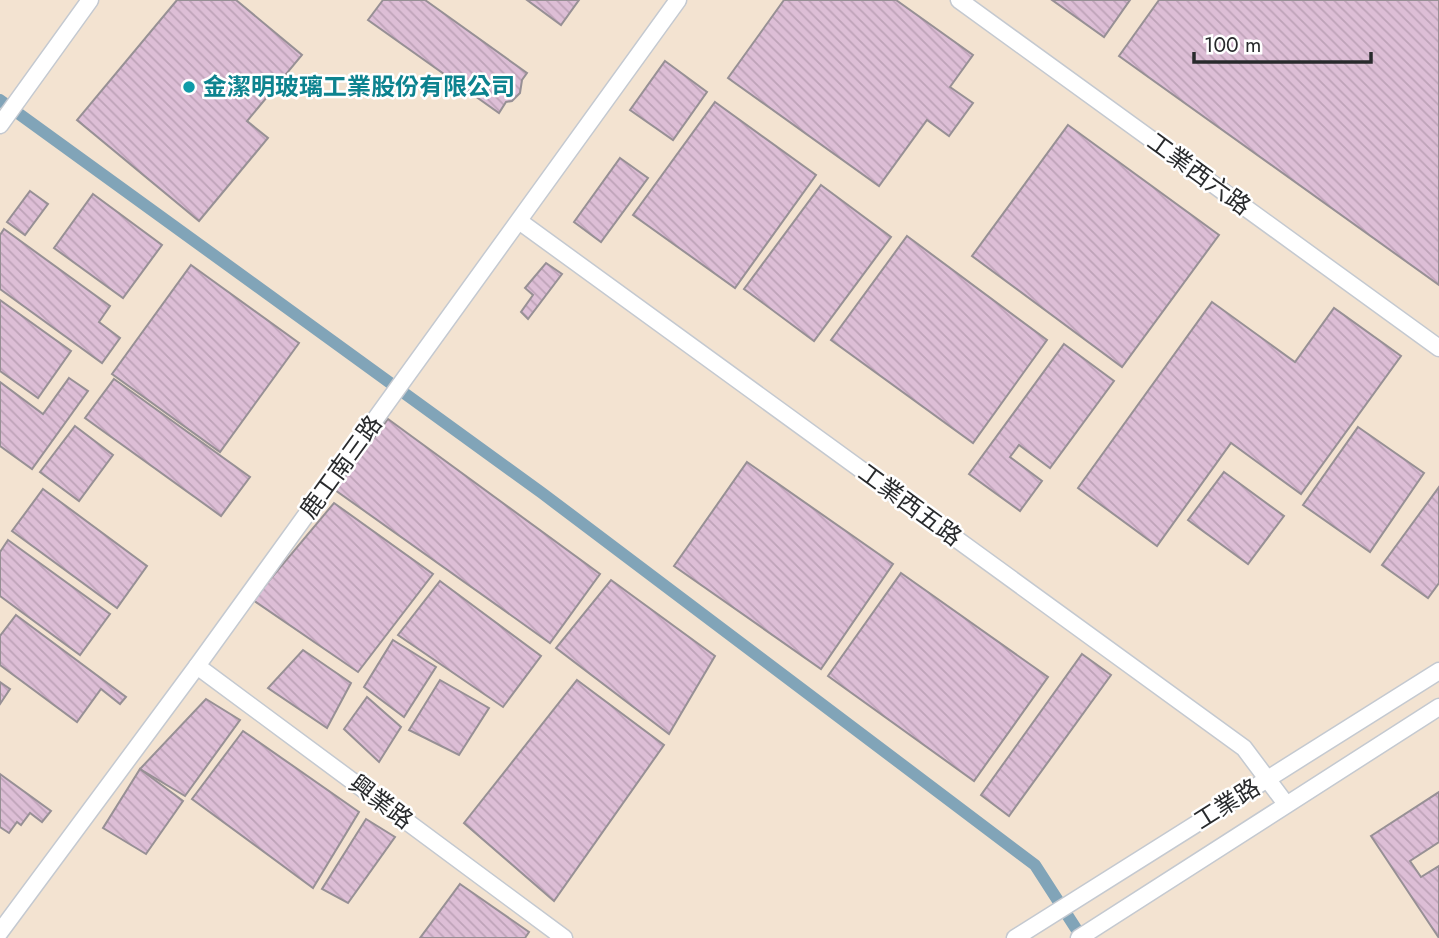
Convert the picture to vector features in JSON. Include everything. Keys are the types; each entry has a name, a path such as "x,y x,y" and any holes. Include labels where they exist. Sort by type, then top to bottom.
{"street":[{"path":"0,125 90,0"},
{"name":"鹿工南三路","path":"0,932 197,666 678,0"},
{"name":"工業西六路","path":"959,0 1439,348"},
{"name":"工業西五路","path":"519,221 1244,748 1286,804"},
{"name":"興業路","path":"197,666 564,938"},
{"name":"工業路","path":"1015,938 1439,671"},
{"name":"工業路","path":"1079,938 1439,707"}],"shaded area":[{"path":"0,0 1439,0 1439,938 0,938"}],"building":[{"name":"金潔明玻璃工業股份有限公司","path":"177,0 236,0 302,55 247,121 268,138 199,221 77,120"},
{"path":"383,0 425,0 527,73 522,80 520,93 512,101 506,102 499,113 368,20"},
{"path":"527,0 579,0 561,25"},
{"path":"784,0 896,0 973,55 950,87 973,103 949,136 927,120 879,186 728,78"},
{"path":"1052,0 1130,0 1104,37"},
{"path":"1159,0 1439,0 1439,285 1119,56"},
{"path":"665,61 707,92 673,140 630,110"},
{"path":"715,102 816,175 735,288 633,215"},
{"path":"1068,125 1219,235 1122,367 972,256"},
{"path":"620,158 648,178 601,242 574,222"},
{"path":"821,185 891,237 814,341 744,289"},
{"path":"30,191 48,204 25,235 7,222"},
{"path":"93,194 162,245 123,298 54,248"},
{"path":"4,229 110,306 99,322 120,338 102,363 0,289 0,235"},
{"path":"907,236 1047,340 973,443 831,340"},
{"path":"546,263 562,274 528,319 521,312 533,295 525,288"},
{"path":"191,265 299,343 220,452 112,374"},
{"path":"0,300 71,351 38,398 0,371"},
{"path":"1212,302 1295,362 1334,308 1401,356 1301,494 1231,443 1157,546 1078,488"},
{"path":"1064,344 1114,381 1050,468 1019,445 1010,457 1042,481 1020,511 969,474"},
{"path":"69,378 88,391 32,469 0,446 0,382 43,414"},
{"path":"114,379 250,477 221,516 85,418"},
{"path":"388,419 600,574 550,643 335,490"},
{"path":"75,426 113,455 79,501 40,472"},
{"path":"1358,427 1424,473 1370,552 1303,505"},
{"path":"747,462 893,564 821,669 674,566"},
{"path":"1224,472 1284,516 1248,564 1188,520"},
{"path":"1439,487 1439,583 1428,598 1382,565"},
{"path":"43,489 147,566 117,608 12,531"},
{"path":"334,503 433,574 358,672 253,600"},
{"path":"8,540 110,614 80,655 0,596 0,552"},
{"path":"901,573 1048,677 974,781 828,676"},
{"path":"611,580 715,656 669,734 556,648"},
{"path":"440,581 541,656 503,707 398,635"},
{"path":"16,615 126,697 120,704 101,689 77,722 0,665 0,636"},
{"path":"393,640 436,667 404,717 364,687"},
{"path":"303,650 351,683 327,728 268,688"},
{"path":"1082,654 1111,675 1009,816 981,795"},
{"path":"440,680 489,708 459,755 409,730"},
{"path":"577,680 664,745 554,901 464,823"},
{"path":"0,682 10,689 0,704"},
{"path":"367,697 401,727 379,762 344,729"},
{"path":"206,699 240,720 185,796 140,769"},
{"path":"243,731 359,812 313,888 192,799"},
{"path":"140,769 183,801 146,854 103,828"},
{"path":"0,774 51,811 42,822 30,813 21,825 17,822 9,833 0,827"},
{"path":"1439,792 1439,842 1410,861 1421,877 1439,866 1439,938 1371,836"},
{"path":"366,819 395,837 348,903 322,889"},
{"path":"460,884 529,932 525,938 420,938"}],"waterway":[{"path":"0,100 542,493 1035,865 1082,938"}],"place":[{"name":"金潔明玻璃工業股份有限公司","path":"189,87"}]}
